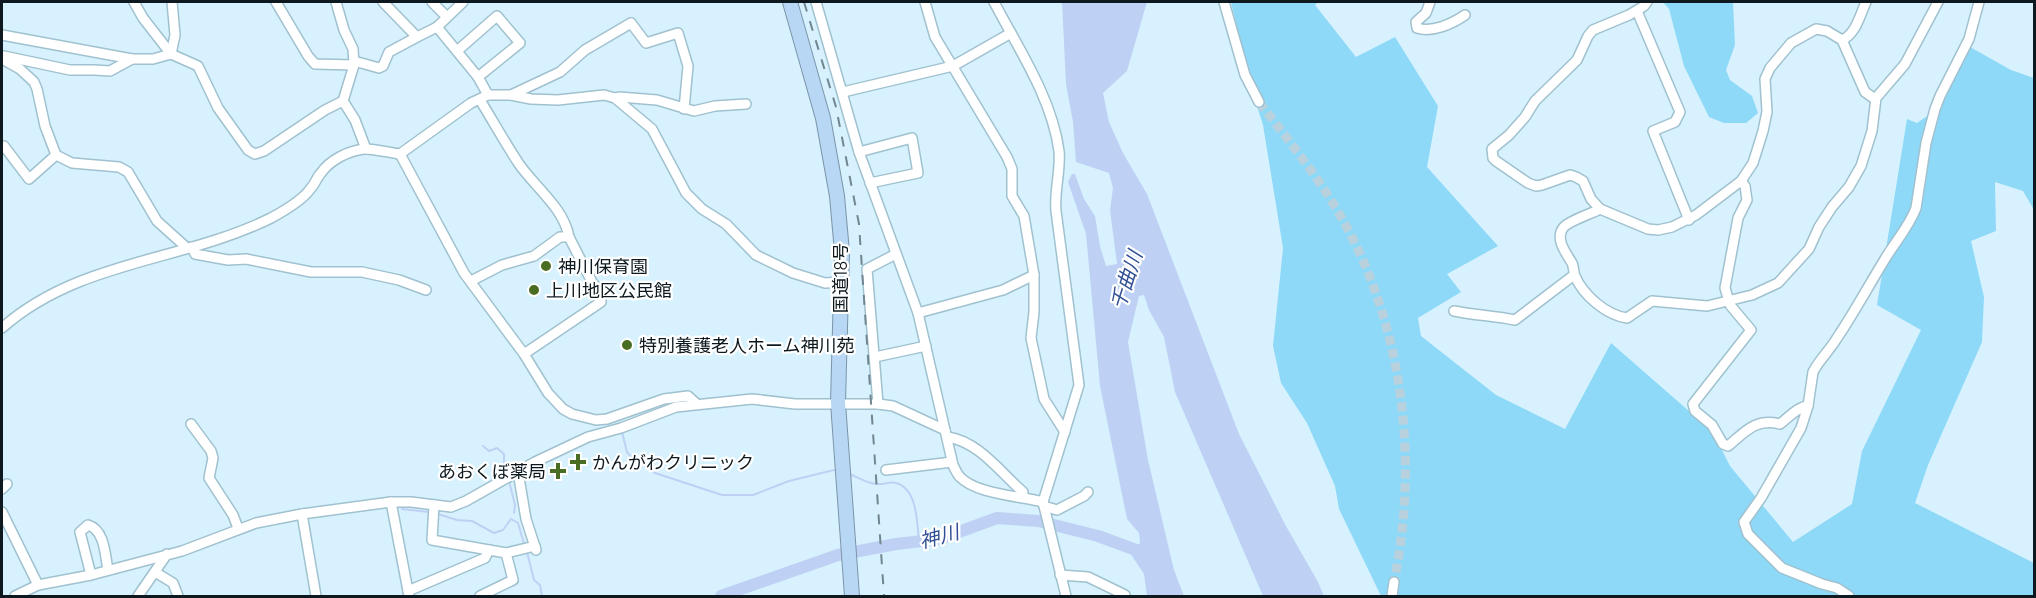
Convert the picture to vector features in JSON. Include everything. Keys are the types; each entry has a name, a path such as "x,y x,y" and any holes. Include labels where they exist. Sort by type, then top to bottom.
{"highway":[{"name":"国道18号","path":"790,2 814,85 829,147 837,196 842,252 838,403 852,597"}],"street":[{"path":"134,2 143,18 171,54 198,66 218,108 248,150 255,154 264,151 343,101 354,63 353,49 344,30 336,2"},
{"path":"171,2 175,35 171,54"},
{"path":"276,2 315,64 354,63 379,68 383,66 389,52 437,27 463,2"},
{"path":"383,2 417,37"},
{"path":"432,2 446,16"},
{"path":"816,2 859,152 918,313 947,433 947,445 959,476 967,483 982,489 1022,497 1057,510 1088,492"},
{"path":"925,2 935,37 1007,157 1012,170 1012,196 1024,216 1034,275 1031,338 1044,399 1065,432"},
{"path":"994,2 1046,105 1059,153 1056,211 1079,385 1043,504 1066,597"},
{"path":"1224,2 1245,75 1259,102"},
{"path":"1430,2 1426,13 1416,22 1417,28 1423,30 1438,27 1465,15"},
{"path":"1647,2 1637,11 1593,30 1577,60 1535,101 1509,135 1492,149 1493,158 1528,183 1536,186 1570,175 1583,181 1591,199 1600,209 1648,229 1658,230 1689,220 1741,181 1753,163 1763,131 1767,112 1766,79 1774,62 1791,43 1816,28 1827,30 1842,40 1865,92 1875,99"},
{"path":"1842,40 1852,32 1866,2"},
{"path":"1600,209 1562,229 1560,237 1574,266 1574,275 1589,297 1615,316 1627,318 1652,301 1707,306 1728,302 1752,295 1778,282 1809,249 1832,207 1849,188 1861,166 1872,131 1875,99 1905,64 1938,2"},
{"path":"1849,597 1838,588 1782,568 1748,534 1744,522 1761,498 1801,428 1817,365 1844,329 1883,261 1908,227 1935,109 1969,39 1979,2"},
{"path":"1637,11 1680,112 1675,122 1653,131 1689,220"},
{"path":"457,51 497,16 520,42 478,77"},
{"path":"511,95 560,72 585,50 631,23 646,43 678,33 688,66 684,109"},
{"path":"437,27 478,77 484,97 520,165 567,226 569,237 592,282 601,293 601,302 525,354"},
{"path":"843,92 953,66 1011,33"},
{"path":"2,34 132,59 153,59 171,54"},
{"path":"2,57 40,65 86,70 110,70 132,59"},
{"path":"2,57 20,69 38,89 45,126 56,155 72,162 119,167 128,172 157,221 195,254 228,260 246,259 311,272 362,272 399,280 426,290"},
{"path":"2,328 60,288 91,276 237,233 272,217 311,189 328,164 341,156 366,148 400,154 471,103 484,97 511,95 531,99 558,100 604,95 615,98 641,98 694,111 715,106 746,104"},
{"path":"615,98 652,129 686,193 702,209 726,224 756,255 793,273 825,283 842,282"},
{"path":"343,101 355,120 366,148"},
{"path":"859,152 912,138 918,172 870,183"},
{"path":"4,146 29,179 56,155"},
{"path":"400,154 443,235 471,281 525,354 555,402 572,414 584,418 607,419 664,399 688,396 697,404"},
{"path":"1741,181 1745,186 1747,200 1738,218 1725,288 1728,302 1751,330 1693,404 1695,411 1712,425 1724,444 1728,446 1753,425 1761,422 1779,424 1794,412 1808,406"},
{"path":"471,281 502,265 540,253 560,237 569,237"},
{"path":"878,404 867,269 896,254"},
{"path":"918,313 1003,290 1034,275"},
{"path":"1454,311 1515,320 1574,275"},
{"path":"875,357 926,346"},
{"path":"15,597 38,585 167,555 238,528 303,514 391,502 451,507 588,438 676,407 697,404 752,399 795,404 838,403 893,406 978,450 1023,492 1022,497"},
{"path":"191,424 211,451 213,458 209,478 238,528"},
{"path":"886,470 952,462"},
{"path":"434,505 432,540 506,553 536,548 526,519 518,472"},
{"path":"391,502 409,594 485,558 489,550"},
{"path":"2,512 38,585"},
{"path":"303,514 316,597"},
{"path":"91,574 80,532 88,525 93,526 101,537 108,570"},
{"path":"480,597 513,580 506,553"},
{"path":"138,597 167,555"},
{"path":"155,572 173,583 178,597"},
{"path":"1060,575 1088,577 1125,595"},
{"path":"1392,597 1394,582"}],"shaded area":[{"path":"1231,2 1318,2 1315,5 1356,57 1395,37 1438,106 1427,167 1498,246 1447,274 1461,292 1418,318 1421,336 1496,395 1565,429 1611,343 1713,432 1730,466 1793,542 1852,504 1862,451 1921,330 1877,305 1907,119 1917,123 1939,108 1942,97 1970,47 2011,70 2034,78 2034,210 2023,191 1995,182 1996,231 1971,241 1984,297 1982,342 1928,465 1915,503 2034,563 2034,596 1381,596 1339,509 1335,486 1307,423 1281,383 1273,346 1283,248 1263,125 1252,90"},
{"path":"1663,2 1733,2 1735,45 1726,70 1730,80 1752,96 1758,113 1746,123 1724,123 1709,117 1684,66 1669,9"}],"water":[{"name":"千曲川","path":"1062,2 1147,2 1127,71 1103,93 1109,122 1123,153 1147,194 1239,434 1324,596 1263,596 1175,392 1164,337 1149,310 1144,295 1139,296 1128,342 1148,460 1174,570 1184,596 1147,596 1144,574 1130,553 1140,543 1139,533 1127,519 1100,386 1086,234 1068,182 1072,174 1075,174 1084,199 1095,216 1106,266 1117,264 1110,210 1113,188 1109,173 1076,162 1073,122 1066,84"}],"waterway":[{"path":"622,432 627,452 634,460 655,473 722,495 753,495 789,481 834,470"},
{"path":"483,446 489,451 497,448 504,454 507,475"},
{"path":"850,474 873,484 894,482 909,492 917,517 919,542"},
{"path":"509,481 515,505 514,513"},
{"path":"402,509 429,512"},
{"path":"438,514 457,520 472,521 494,533 503,530 511,519 518,523 525,547"},
{"name":"神川","path":"721,596 838,555 896,544 940,539 997,518 1038,521 1098,536 1147,554"},
{"path":"527,552 534,580 540,585 542,596"}],"tunnel":[{"path":"1259,102 1334,205 1357,248 1376,293 1390,340 1399,388 1404,436 1405,485 1402,534 1394,582"}],"railway":[{"path":"804,2 836,107 859,224 884,596"}],"place":[{"name":"神川保育園","path":"546,266"},
{"name":"上川地区公民館","path":"534,290"},
{"name":"特別養護老人ホーム神川苑","path":"627,345"},
{"name":"かんがわクリニック","path":"578,462"},
{"name":"あおくぼ薬局","path":"558,471"}]}
